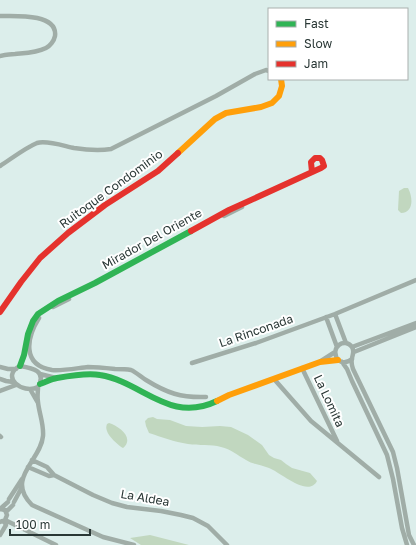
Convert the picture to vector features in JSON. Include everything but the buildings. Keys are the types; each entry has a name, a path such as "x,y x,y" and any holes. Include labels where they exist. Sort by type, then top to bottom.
{"street":[{"path":"0,16 34,17 51,24 55,36 51,44 46,48 33,53 0,56"},
{"path":"0,166 27,148 39,143 49,143 93,150 111,149 216,96 255,74 268,71"},
{"name":"Ruitoque Condominio","path":"0,312 40,258 68,233 106,205 158,171 215,119 226,113 260,107 272,103 279,96 282,86 281,80"},
{"path":"206,397 195,398 170,392 130,370 90,367 53,370 44,368 33,360 30,353 29,347 33,328 39,316 46,310 228,214 325,168 323,160 320,158 313,159 310,169 312,172"},
{"name":"Mirador Del Oriente","path":"26,347 28,334 33,321 38,314 46,309 229,210 324,166"},
{"name":"La Rinconada","path":"192,363 256,343 334,314 416,280"},
{"path":"334,314 346,343 353,350"},
{"path":"326,317 336,349 335,355 350,375 386,455 392,473 402,528 407,545"},
{"path":"353,350 416,323"},
{"path":"353,350 416,327"},
{"path":"320,362 341,344 346,343"},
{"path":"15,384 12,376 13,372 18,368 26,347"},
{"path":"26,347 28,357 34,370"},
{"path":"353,350 352,363 355,374 393,452 409,535 414,545"},
{"path":"0,379 30,389 56,378 93,374 101,375 120,381 149,396 176,407 193,408 210,404 229,395 320,362 347,362 352,359"},
{"path":"0,367 8,369 18,368 34,370 38,371 40,374 56,378"},
{"name":"La Lomita","path":"302,368 337,443"},
{"path":"38,403 41,378 40,374"},
{"name":"La Lomita","path":"274,379 306,416 379,477"},
{"path":"0,391 15,384"},
{"path":"16,525 5,510 0,509 9,500 23,478 42,444 44,435 38,403 30,389"},
{"name":"La Aldea","path":"32,460 47,467 54,475 112,503 127,507 162,511 193,518 208,526 227,545"},
{"name":"La Aldea","path":"28,467 49,476 54,475"},
{"path":"23,478 23,493 32,505 103,537 134,545"},
{"path":"2,521 7,517 6,513 14,504 22,487"},
{"path":"2,521 16,525 56,545"},
{"path":"1,534 6,525 2,521"}],"green space":[{"path":"404,188 408,188 411,196 411,204 408,210 401,213 398,210 399,191"},
{"path":"153,417 157,419 170,420 186,426 231,427 248,435 262,445 269,455 281,460 292,468 310,473 317,481 313,485 307,487 294,482 274,470 248,461 225,448 192,445 173,441 149,433 145,421 148,418"},
{"path":"109,423 121,430 126,436 126,444 123,448 114,441 108,433 106,427"},
{"path":"150,535 189,545 141,545 130,538"}],"traffic: fast":[{"path":"20,366 24,355 28,334 33,321 38,314 58,301 95,283 191,231"},
{"path":"40,384 57,378 96,374 130,385 170,405 185,408 200,407 217,401"}],"traffic: slow":[{"path":"178,153 215,119 226,113 261,107 272,103 279,96 282,86 281,80"},
{"path":"217,401 229,395 320,362 338,360"}],"traffic: jam":[{"path":"0,312 40,258 68,233 105,205 158,171 178,153"},
{"path":"191,231 229,210 321,168 324,166 320,158 315,158 311,162 312,172"}]}
